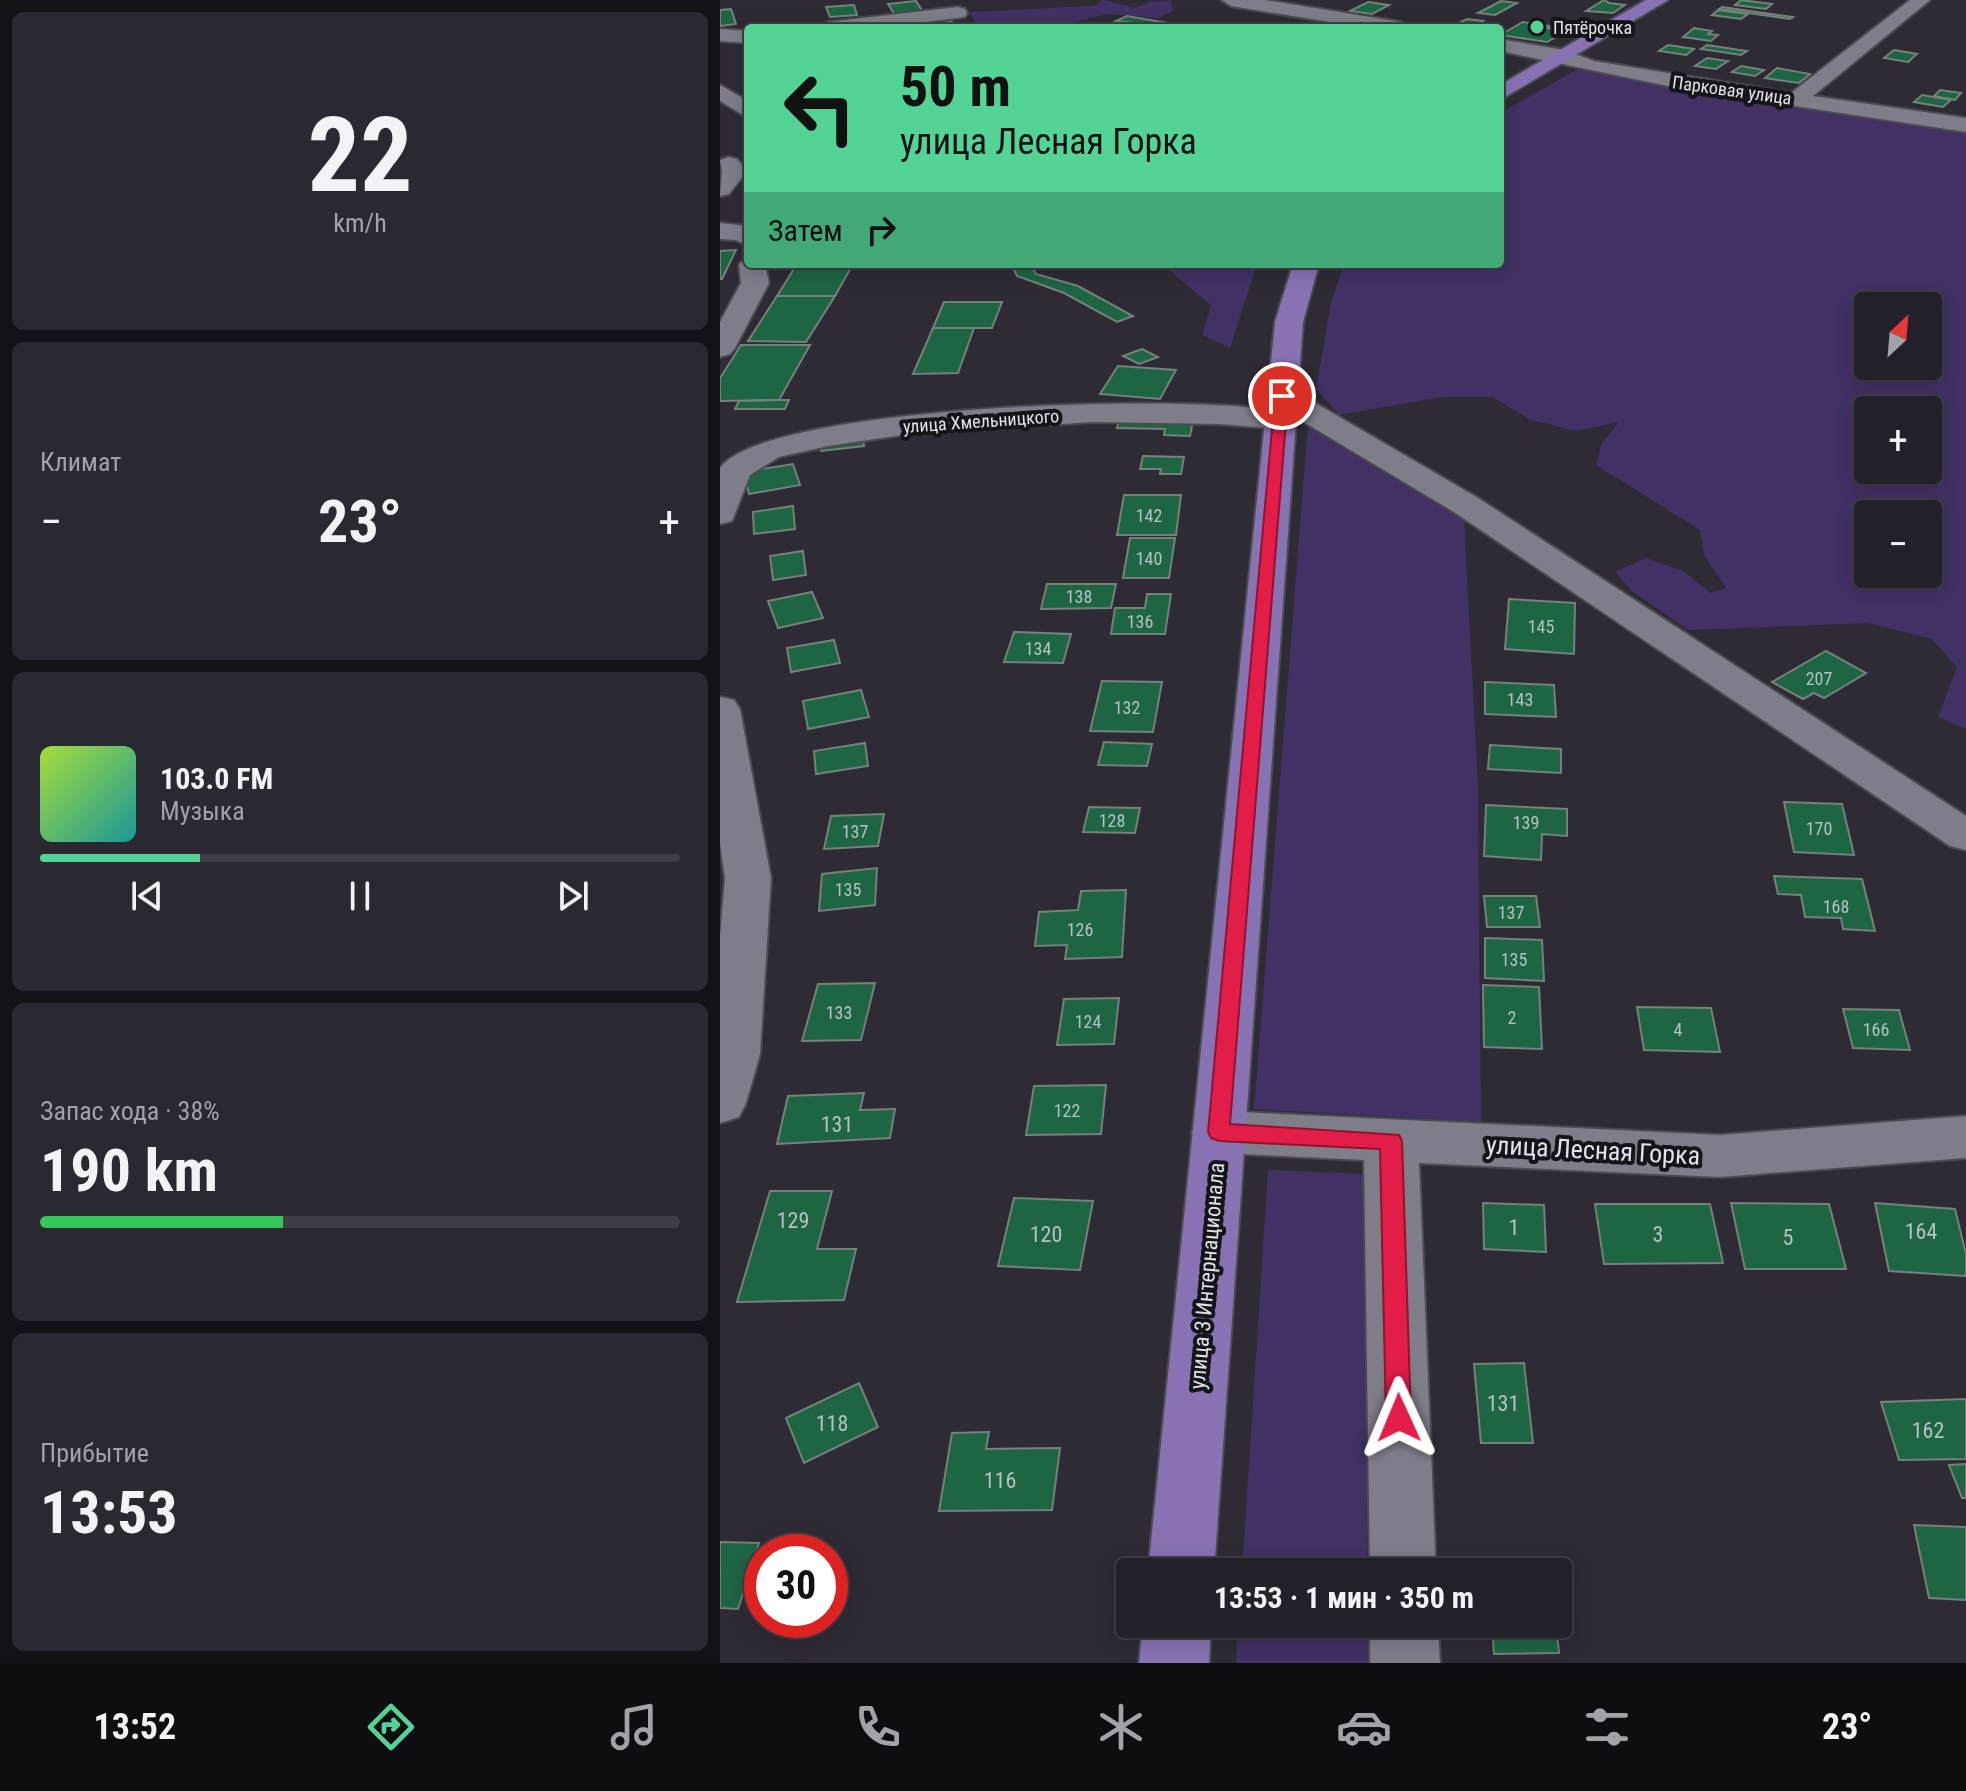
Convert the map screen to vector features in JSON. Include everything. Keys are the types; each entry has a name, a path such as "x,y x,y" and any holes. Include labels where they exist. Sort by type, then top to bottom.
{"main road":[{"path":"1504,92 1659,0"},
{"name":"улица 3 Интернационала","path":"1182,1558 1289,322 1305,268"},
{"path":"1174,1663 1176,1638"}],"street":[{"path":"864,0 874,23"},
{"path":"1231,0 1377,24"},
{"path":"1301,11 1326,0"},
{"path":"1796,99 1921,0"},
{"path":"865,24 948,9"},
{"path":"720,35 744,37"},
{"name":"Парковая улица","path":"1504,46 1564,56 1589,66 1966,125"},
{"path":"720,91 744,108"},
{"path":"720,189 735,171 729,164"},
{"path":"720,231 744,233"},
{"path":"720,348 755,283 753,268"},
{"path":"1281,408 1466,505 1966,836"},
{"name":"улица Хмельницкого","path":"720,514 735,470 768,450 828,436 915,425 1092,413 1219,415 1281,408"},
{"path":"720,709 748,878 735,1054 720,1103"},
{"name":"улица Лесная Горка","path":"1219,1132 1720,1156 1966,1137"},
{"path":"1391,1141 1403,1558"},
{"path":"1404,1638 1405,1663"}],"shaded area":[{"path":"1103,0 1135,8 1149,2 1171,1 1173,11 1158,18 1106,14 1076,24 977,24 969,12 1094,6"},
{"path":"1578,69 1966,133 1966,729 1938,717 1957,667 1932,639 1868,623 1688,630 1632,591 1615,572 1646,558 1683,571 1711,593 1726,588 1704,555 1700,530 1596,465 1602,443 1619,422 1576,431 1529,419 1493,397 1443,397 1339,415 1316,389 1331,303 1343,268 1504,268 1504,111"},
{"path":"1176,268 1256,268 1230,348 1202,335 1211,305 1170,271"},
{"path":"1308,423 1464,519 1478,786 1481,1122 1254,1109"},
{"path":"1268,1170 1366,1174 1367,1558 1243,1558"},
{"path":"1237,1638 1368,1638 1368,1663 1236,1663"}],"building":[{"path":"1604,0 1625,5 1613,13 1586,11"},
{"path":"1741,0 1772,4 1766,9 1735,5"},
{"path":"916,1 923,12 895,15 888,4"},
{"path":"1501,1 1517,3 1495,15 1478,13"},
{"path":"1368,2 1389,5 1372,14 1350,11"},
{"path":"854,5 857,15 830,17 826,7"},
{"path":"1722,7 1793,17 1719,9"},
{"path":"731,9 736,24 720,26 720,10"},
{"path":"1718,10 1748,14 1741,19 1712,15"},
{"path":"947,16 952,22 908,24 938,21 935,17"},
{"path":"1127,16 1174,24 1144,24 1116,21"},
{"path":"1467,19 1483,21 1478,24 1457,24"},
{"path":"1523,22 1566,31 1547,42 1504,36"},
{"path":"1694,28 1718,35 1711,41 1683,37"},
{"path":"1668,45 1694,49 1686,55 1659,51"},
{"path":"1707,45 1747,51 1741,55 1701,49"},
{"path":"1894,50 1917,54 1908,62 1884,58"},
{"path":"1707,58 1728,61 1716,69 1695,66"},
{"path":"1741,66 1764,70 1755,76 1732,72"},
{"path":"1777,68 1810,74 1799,83 1765,78"},
{"path":"1940,90 1961,93 1955,100 1934,96"},
{"path":"1922,95 1951,100 1943,107 1914,102"},
{"path":"736,250 722,279 720,279 720,251"},
{"path":"794,268 851,268 835,296 777,296"},
{"path":"1013,268 1032,268 1036,274 1078,286 1133,316 1117,322 1064,293 1017,276"},
{"path":"777,296 835,296 806,342 748,341"},
{"path":"944,302 1002,302 992,328 933,328"},
{"path":"933,328 974,328 958,373 913,374"},
{"path":"741,345 810,345 779,400 720,401 720,378"},
{"path":"1142,349 1158,357 1139,364 1123,356"},
{"path":"1118,366 1176,370 1160,399 1100,394"},
{"path":"789,400 785,409 735,409 739,401"},
{"path":"1121,414 1194,416 1190,436 1164,435 1165,429 1117,428"},
{"path":"863,436 864,446 821,451 820,440"},
{"path":"1143,456 1184,457 1181,474 1160,474 1161,469 1140,469"},
{"path":"793,464 800,485 749,494 743,472"},
{"path":"1124,495 1181,495 1176,535 1117,535"},
{"path":"793,506 795,529 754,534 753,512"},
{"path":"1130,538 1175,538 1169,578 1123,578"},
{"path":"803,551 806,575 773,580 770,556"},
{"path":"1047,584 1116,584 1111,608 1041,609"},
{"path":"812,592 823,618 778,628 768,601"},
{"path":"1147,594 1171,594 1165,634 1111,634 1115,608 1145,608"},
{"path":"1509,599 1575,603 1574,654 1505,649"},
{"path":"1014,632 1071,634 1063,663 1004,662"},
{"path":"834,640 840,663 791,672 787,648"},
{"path":"1826,651 1866,673 1824,698 1814,693 1803,699 1772,682"},
{"path":"1102,681 1162,682 1153,732 1090,731"},
{"path":"1485,682 1554,685 1556,717 1485,714"},
{"path":"861,690 869,717 808,729 803,701"},
{"path":"1104,742 1152,744 1147,766 1098,765"},
{"path":"865,743 868,766 816,774 814,751"},
{"path":"1490,745 1561,749 1561,773 1488,769"},
{"path":"1784,802 1842,804 1854,855 1794,852"},
{"path":"1486,805 1567,809 1567,836 1542,834 1541,860 1484,856"},
{"path":"1089,807 1140,808 1135,833 1083,832"},
{"path":"884,814 878,846 824,849 831,816"},
{"path":"877,868 875,905 819,911 822,874"},
{"path":"1774,876 1862,879 1875,931 1843,929 1841,918 1805,917 1801,895 1778,894"},
{"path":"1126,890 1122,957 1065,959 1067,945 1035,946 1039,912 1078,910 1081,891"},
{"path":"1484,896 1536,896 1540,927 1487,927"},
{"path":"1485,938 1542,940 1544,981 1485,978"},
{"path":"875,983 861,1040 802,1041 818,984"},
{"path":"1483,985 1539,987 1542,1049 1484,1047"},
{"path":"1119,998 1114,1044 1057,1045 1064,999"},
{"path":"1637,1007 1711,1008 1720,1052 1644,1050"},
{"path":"1843,1009 1899,1010 1910,1050 1853,1048"},
{"path":"1106,1085 1101,1134 1026,1135 1034,1086"},
{"path":"864,1093 860,1110 895,1109 890,1138 777,1144 788,1096"},
{"path":"770,1191 832,1191 817,1249 856,1249 844,1300 737,1302"},
{"path":"1014,1198 1093,1201 1080,1270 998,1266"},
{"path":"1483,1203 1544,1205 1546,1252 1484,1249"},
{"path":"1731,1203 1829,1204 1846,1269 1745,1269"},
{"path":"1875,1203 1955,1209 1966,1254 1966,1276 1889,1271"},
{"path":"1595,1204 1710,1204 1723,1263 1604,1264"},
{"path":"1524,1363 1533,1443 1481,1443 1474,1364"},
{"path":"859,1383 878,1427 804,1463 786,1418"},
{"path":"1966,1399 1966,1459 1899,1460 1881,1402"},
{"path":"989,1432 986,1449 1060,1448 1052,1510 939,1511 952,1433"},
{"path":"1966,1464 1966,1498 1962,1498 1949,1465"},
{"path":"1914,1525 1966,1527 1966,1600 1929,1598"},
{"path":"720,1542 744,1543 744,1590 738,1609 720,1608"},
{"path":"1493,1638 1557,1638 1559,1653 1494,1654"}],"place":[{"name":"Пятёрочка","path":"1537,27"}],"route":[{"path":"1282,396 1219,1132 1391,1141 1399,1418"}]}
